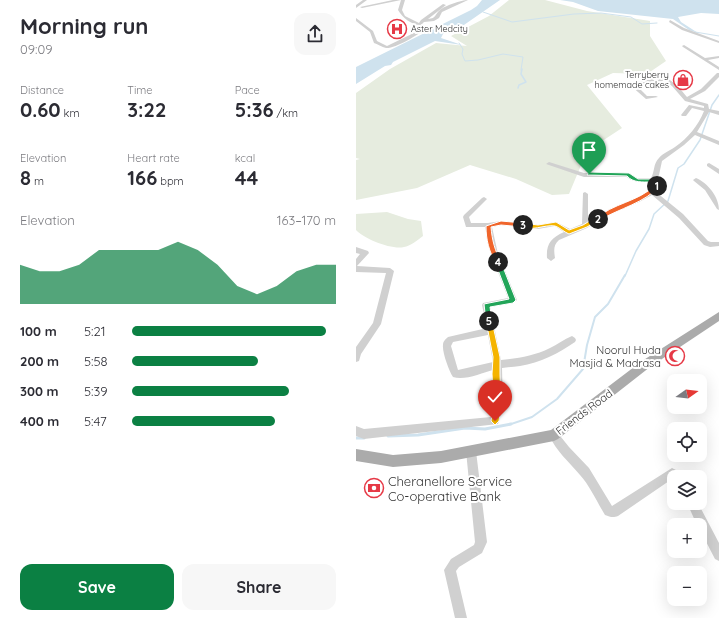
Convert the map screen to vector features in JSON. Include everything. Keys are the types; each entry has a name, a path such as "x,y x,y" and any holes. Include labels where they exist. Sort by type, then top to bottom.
{"main road":[{"name":"Friends Road","path":"356,455 392,461 441,457 554,435 646,364 718,316"}],"street":[{"path":"356,7 365,0"},
{"path":"373,0 380,4"},
{"path":"362,7 399,0"},
{"path":"403,0 400,10 404,18 420,23 425,27"},
{"path":"425,27 414,27 434,11 453,0"},
{"path":"420,23 433,20 438,17 441,11 466,0"},
{"path":"356,19 372,32 375,42 387,47 392,46 419,32 425,27"},
{"path":"670,21 683,29 719,42"},
{"path":"684,46 719,69"},
{"path":"705,59 719,57"},
{"path":"687,100 691,96 703,90 719,74"},
{"path":"626,83 632,84 666,80 674,85 687,100 706,105 710,111"},
{"path":"632,84 646,98 656,96"},
{"path":"684,115 691,106 719,113"},
{"path":"653,180 658,173 658,163 667,152 678,147 699,128 710,111"},
{"path":"693,132 719,143"},
{"path":"549,164 584,175 629,175 631,178 637,180 653,180"},
{"path":"709,165 719,172"},
{"path":"551,258 549,247 554,239 585,226 612,210 652,192 657,187 653,180"},
{"path":"696,180 707,189 718,205"},
{"path":"652,192 681,216 706,243 710,245 719,244"},
{"path":"585,194 585,226"},
{"path":"484,199 475,210 466,217 468,225 488,226 501,223 538,227 556,224 569,232"},
{"path":"356,431 364,434 495,421 498,406 497,357 486,305 513,300 493,252 489,239 488,226"},
{"path":"356,250 366,253 356,264"},
{"path":"356,269 390,271 377,324 357,353 356,358"},
{"path":"491,331 451,339 448,342 447,346 456,374 522,361 552,350 572,340"},
{"path":"554,435 565,451 585,472 609,511 614,512 667,476"},
{"path":"461,618 450,570 454,563 478,549 482,542 471,451"},
{"path":"696,510 719,555"}],"shaded area":[{"path":"509,0 545,0 587,11 650,21 650,36 666,61 647,74 613,73 587,85 622,128 587,151 569,194 552,195 516,179 470,165 417,188 356,200 356,160 360,159 356,158 356,93 390,69 436,43 467,46 451,36 489,16"},
{"path":"387,212 408,219 421,221 423,236 409,245 399,248 378,243 365,237 356,230 356,214"}],"water":[{"path":"482,0 500,0 461,27 443,34 441,38 462,45 435,41 393,62 391,65 385,66 356,84 356,67 471,10"},
{"path":"560,0 719,0 719,14 701,13 678,17 681,22 698,33 689,30 673,19 598,11 573,2"}],"waterway":[{"path":"483,12 512,22 574,14 601,13 631,17 642,24 657,23"},
{"path":"695,32 719,36"},
{"path":"459,43 463,49 462,54 465,61 478,60 503,54 523,57 521,70"},
{"path":"518,88 519,85 526,82 521,74 522,69"},
{"path":"625,276 636,251 649,229 654,214 668,201 678,168 684,164 700,140 712,105 719,95"},
{"path":"511,424 532,417 557,399 583,369 587,345 595,317 608,304 625,275"},
{"path":"388,436 418,435 465,428 485,429 511,424"},
{"path":"356,438 364,438"}],"place":[{"name":"Aster Medcity","path":"397,29"},
{"name":"Terryberry homemade cakes","path":"683,80"},
{"name":"Noorul Huda Masjid & Madrasa","path":"675,356"},
{"name":"Cheranellore Service Co-operative Bank","path":"374,488"}],"route":[{"path":"495,421 498,406 496,374 497,357 486,305 513,300 506,280 493,252 489,239 488,226 501,223 538,227 556,224 560,225 569,232 595,221 612,210 650,194 657,187 653,180 637,180 631,178 629,175 589,174"}]}
